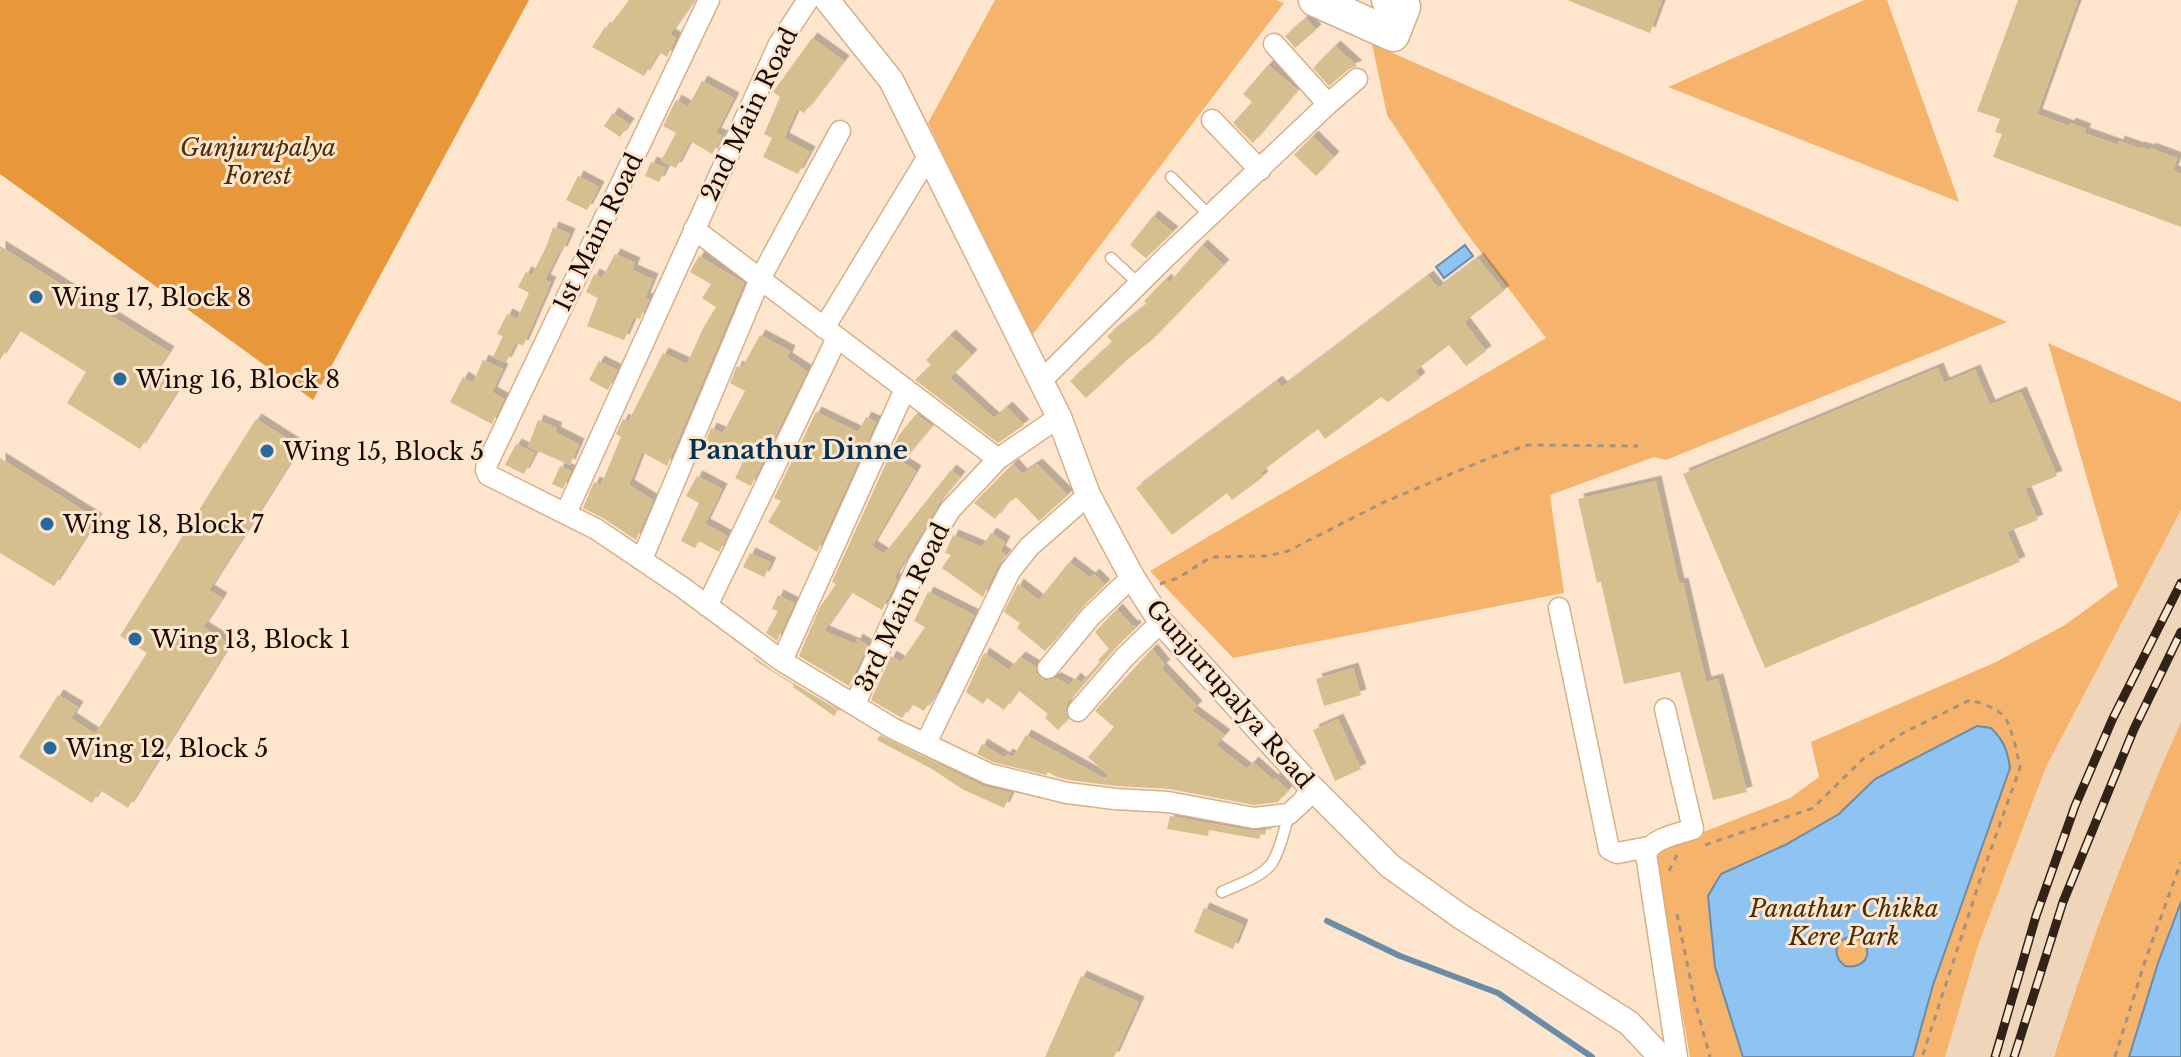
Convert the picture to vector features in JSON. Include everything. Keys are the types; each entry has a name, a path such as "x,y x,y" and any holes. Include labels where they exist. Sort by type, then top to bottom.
{"main road":[{"path":"1315,0 1395,14"}],"street":[{"name":"1st Main Road","path":"566,513 488,475 487,464 709,0"},
{"name":"2nd Main Road","path":"566,513 779,44 808,0"},
{"name":"Gunjurupalya Road","path":"827,0 891,80 1059,417 1088,495 1161,622 1312,788 1390,866 1460,916 1629,1023 1661,1057"},
{"path":"1274,44 1328,104"},
{"path":"1041,381 1210,216 1357,79"},
{"path":"1212,120 1260,170"},
{"path":"642,559 760,279 840,131"},
{"path":"707,606 830,333 929,155"},
{"path":"694,229 998,459"},
{"path":"782,661 905,389"},
{"name":"3rd Main Road","path":"855,704 919,562 950,510 998,459 1059,417"},
{"path":"926,743 1010,571 1029,547 1088,495"},
{"path":"566,513 642,559 782,661 894,729 989,774 1067,793 1168,802 1254,818 1289,814 1312,788"},
{"path":"1048,668 1091,616 1138,585"},
{"path":"1559,608 1609,849 1617,853 1649,847"},
{"path":"1078,711 1124,658 1161,622"},
{"path":"1665,709 1693,829 1655,842 1646,854 1677,1057"}],"lane":[{"path":"1171,177 1210,216"},
{"path":"1111,258 1139,284"},
{"path":"1222,892 1270,865 1289,814"}],"path":[{"path":"1138,585 1162,584 1178,578 1211,557 1267,556 1288,551 1382,503 1528,445 1638,446"},
{"path":"1693,848 1813,808 1863,759 1903,733 1970,700 1984,704 2004,717 2020,768 1922,1057"},
{"path":"1668,873 1678,854"},
{"path":"2115,1057 2181,862"},
{"path":"1674,902 1710,1057"}],"shaded area":[{"path":"2181,510 2181,722 2130,841 2054,1057 1945,1057 1978,946 2046,767"}],"green space":[{"name":"Gunjurupalya Forest","path":"0,0 529,0 313,400 0,174"},
{"path":"995,0 1276,0 1284,3 1030,338 928,123"},
{"path":"1864,0 1887,0 1959,202 1668,87"},
{"path":"1372,44 2007,322 1666,460 1654,457 1550,495 1564,593 1233,658 1150,571 1546,338 1459,223 1387,115"},
{"name":"Panathur Chikka Kere Park","path":"2048,343 2181,402 2181,510 2046,767 1978,946 1945,1057 1690,1057 1656,865 1660,849 1790,798 1819,777 1811,742 1996,662 2065,625 2118,586"},
{"path":"2181,722 2181,1057 2054,1057 2113,888"}],"water":[{"path":"1465,245 1473,256 1444,278 1436,267"},
{"name":"Panathur Chikka Kere Park","path":"1977,726 1991,728 1999,737 2010,768 1933,985 1913,1057 1743,1057 1715,967 1708,896 1721,874 1785,845 1839,814 1875,779","holes":["1851,936 1859,939 1867,949 1865,960 1854,966 1845,966 1838,958 1838,945"]},
{"path":"2181,902 2181,1057 2129,1057 2158,963"}],"building":[{"path":"629,0 694,0 670,34 676,38 667,57 659,52 644,76 592,47"},
{"path":"1567,0 1662,0 1650,33"},
{"path":"2018,0 2078,0 2037,114 2086,129 2084,133 2118,145 2119,141 2177,158 2173,171 2181,174 2181,227 1993,157 2002,134 1995,132 2000,119 1977,111"},
{"path":"1306,18 1316,30 1295,48 1285,36"},
{"path":"812,38 844,61 804,113 797,109 784,138 810,152 798,174 763,157 772,138 764,134 780,97 773,92"},
{"path":"1335,46 1357,66 1329,86 1313,68"},
{"path":"1268,65 1298,90 1253,143 1233,123 1252,102 1243,94"},
{"path":"702,81 734,98 716,133 722,136 712,154 690,141 676,168 661,161 676,133 663,126 676,100 688,107"},
{"path":"613,113 629,124 620,137 604,126"},
{"path":"1313,136 1334,157 1316,176 1294,155"},
{"path":"651,162 666,168 659,182 645,176"},
{"path":"578,176 599,187 587,210 566,200"},
{"path":"1153,216 1173,232 1146,258 1130,245"},
{"path":"553,227 570,234 545,280 551,282 523,346 516,342 506,363 493,357 503,336 497,334 507,314 517,319 529,293 518,287 526,272 532,275"},
{"path":"1202,245 1224,265 1153,339 1086,398 1070,381 1112,342 1107,336 1147,304 1144,301 1166,279 1169,283"},
{"path":"0,246 169,352 155,373 179,388 140,449 67,403 86,372 19,330 0,360"},
{"path":"615,254 635,263 632,270 653,279 645,298 649,300 640,319 634,317 624,340 587,326 598,298 586,292 594,274 602,278"},
{"path":"699,256 744,283 667,466 642,452 629,485 653,500 636,540 583,508 594,482 601,485 621,437 616,434 623,419 628,422 663,353 687,364 716,307 702,298 711,284 690,272"},
{"path":"1478,258 1504,291 1464,322 1486,351 1466,366 1449,345 1415,371 1420,378 1388,402 1381,397 1325,439 1318,429 1260,473 1263,477 1232,500 1227,493 1172,535 1136,488 1277,381 1282,387 1428,276 1438,288"},
{"path":"760,335 790,351 787,358 807,371 751,486 735,478 744,460 705,443 711,428 723,433 745,391 730,383 737,366 742,368"},
{"path":"950,335 972,355 950,378 994,418 1007,407 1024,425 998,443 915,380 931,365 926,360"},
{"path":"483,360 503,369 492,392 504,399 492,424 450,402 463,377 473,383"},
{"path":"599,361 617,370 608,390 589,380"},
{"path":"1938,368 1944,383 1975,370 1990,405 2021,392 2057,476 2025,489 2038,520 2007,532 2020,562 1765,668 1683,474"},
{"path":"816,412 858,432 866,417 876,422 817,552 768,522 781,501 774,498"},
{"path":"916,414 932,426 902,462 916,471 872,546 884,554 951,470 960,477 939,503 894,578 897,580 882,610 851,592 824,631 855,644 857,639 867,645 849,686 799,656 820,607 836,584 832,582 899,435"},
{"path":"256,419 300,447 209,590 222,598 203,627 230,644 128,808 100,790 92,803 19,757 58,695 78,707 71,718 95,734 147,653 120,636"},
{"path":"538,420 557,428 555,432 579,444 570,465 528,447"},
{"path":"516,444 535,453 524,474 505,465"},
{"name":"Wing 18, Block 7","path":"0,458 97,519 54,586 0,553"},
{"path":"1013,464 1022,474 1037,464 1068,495 1039,521 1016,497 1012,501 1010,499 995,519 974,503"},
{"path":"560,466 571,471 563,489 552,484"},
{"path":"697,476 722,489 705,524 727,536 719,552 699,541 695,548 681,541 699,503 686,496"},
{"path":"1656,481 1679,584 1683,583 1706,682 1718,679 1747,792 1713,800 1680,672 1624,684 1578,499"},
{"path":"991,533 1005,542 1000,551 1006,555 983,597 942,568 951,555 945,553 953,535 982,547"},
{"path":"750,553 771,563 764,577 743,567"},
{"path":"1069,562 1090,578 1094,574 1105,585 1045,651 1017,628 1020,623 1004,612 1018,584 1039,600"},
{"path":"928,592 974,615 924,711 912,704 902,718 871,700 891,656 901,662 925,627 914,621"},
{"path":"778,595 794,603 777,641 766,633 778,611 772,609"},
{"path":"1117,609 1136,628 1068,702 1065,709 1068,719 1058,730 1045,718 1048,714 1018,690 1004,710 987,698 983,704 966,692 984,653 1009,670 1020,657 1035,666 1036,673 1045,681 1056,678 1070,685 1075,678 1081,683 1109,649 1095,632"},
{"path":"1152,649 1165,665 1161,668 1197,706 1192,711 1225,735 1216,745 1247,769 1253,762 1288,790 1278,802 1254,805 1170,789 1069,780 1048,772 1046,775 993,762 977,754 982,744 1005,758 1007,754 1013,757 1026,735 1105,779 1108,775 1088,757 1114,727 1095,711"},
{"path":"754,657 838,710 834,716 759,663"},
{"path":"1353,668 1361,695 1324,706 1316,679"},
{"path":"1338,719 1361,769 1335,781 1313,730"},
{"path":"880,735 983,786 1011,793 1004,808 962,789 877,740"},
{"path":"1170,816 1252,831 1266,830 1259,839 1209,830 1208,836 1167,829"},
{"path":"1204,908 1243,925 1233,949 1194,932"},
{"path":"1081,976 1139,1002 1114,1057 1045,1057"}],"waterway":[{"path":"1327,921 1400,956 1498,993 1592,1057"}],"railway":[{"path":"1995,1057 2036,916 2075,806 2113,718 2181,583"},
{"path":"2014,1057 2063,902 2134,729 2181,632"}],"place":[{"name":"Wing 17, Block 8","path":"36,297"},
{"name":"Wing 16, Block 8","path":"120,379"},
{"name":"Wing 15, Block 5","path":"267,451"},
{"name":"Wing 18, Block 7","path":"47,524"},
{"name":"Wing 13, Block 1","path":"135,639"},
{"name":"Wing 12, Block 5","path":"50,748"}],"district":[{"name":"Panathur Dinne","path":"798,450"}]}
